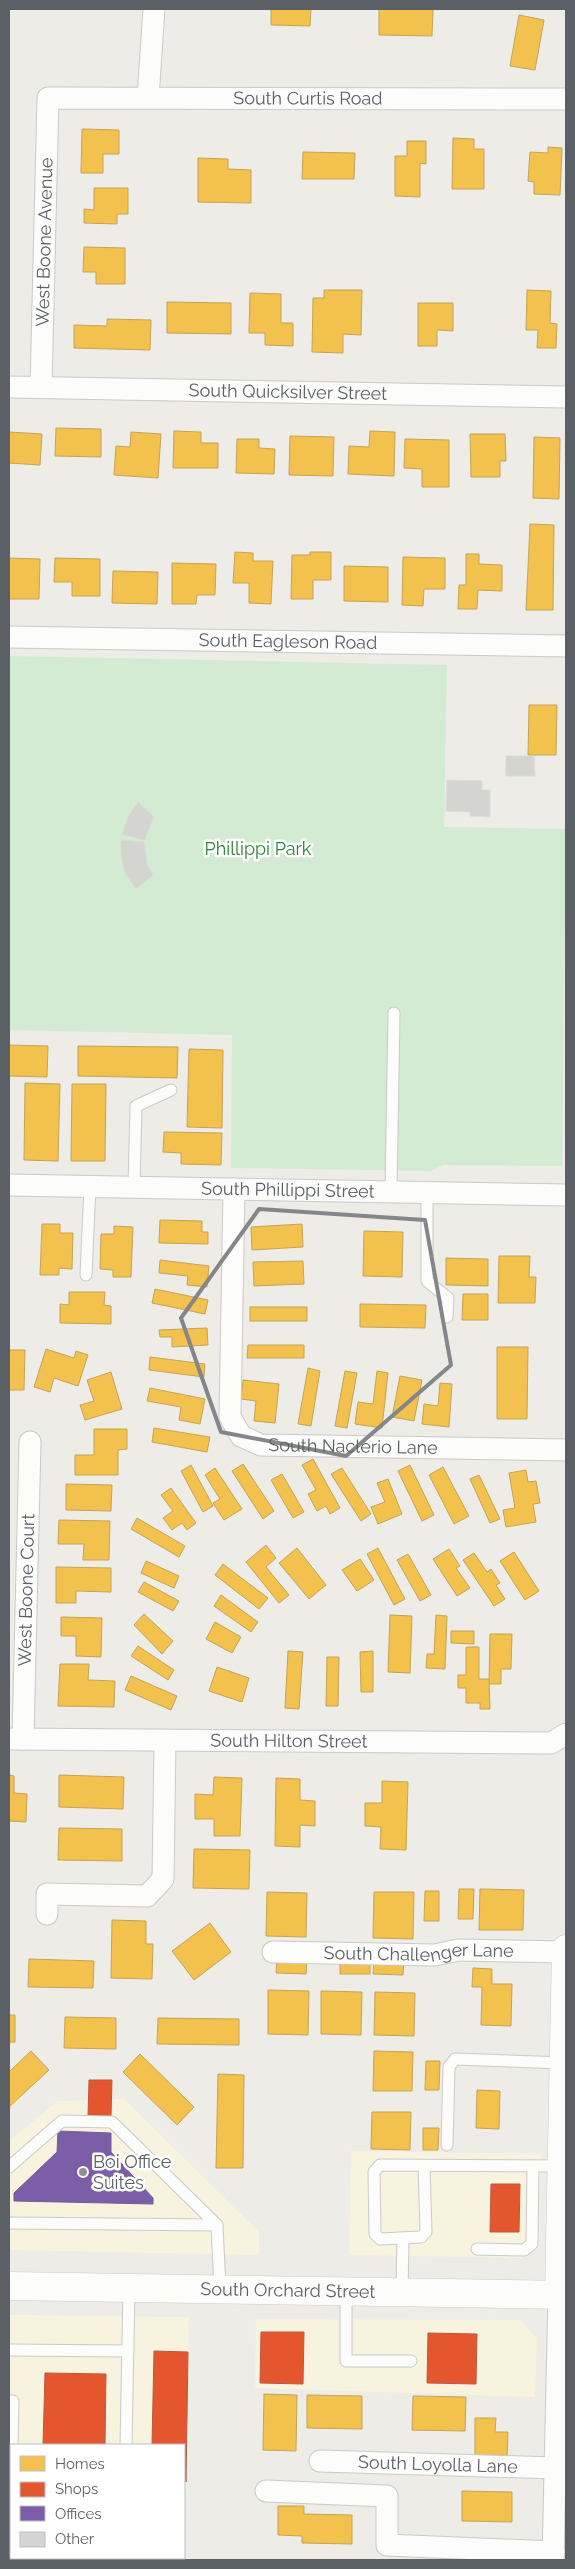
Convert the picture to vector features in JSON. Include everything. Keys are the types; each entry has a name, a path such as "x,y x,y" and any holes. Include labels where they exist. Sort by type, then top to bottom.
{"main road":[{"path":"562,2295 566,1950"},
{"name":"South Orchard Street","path":"9,2286 562,2295"}],"street":[{"path":"148,98 154,9"},
{"name":"South Curtis Road","path":"48,98 566,99"},
{"name":"West Boone Avenue","path":"41,387 48,98"},
{"name":"South Quicksilver Street","path":"9,387 566,397"},
{"name":"South Eagleson Road","path":"9,637 566,646"},
{"name":"South Phillippi Street","path":"9,1185 566,1195"},
{"name":"South Naclerio Lane","path":"234,1189 230,1417 241,1436 261,1445 566,1450"},
{"name":"West Boone Court","path":"16,1739 30,1442"},
{"name":"South Hilton Street","path":"16,1739 551,1743 566,1734"},
{"path":"46,1914 47,1894 146,1896 163,1879 166,1741"},
{"name":"South Challenger Lane","path":"272,1952 435,1955 458,1950 566,1950"},
{"path":"266,2491 387,2496 387,2545 554,2556 555,2468 562,2295"},
{"name":"South Loyolla Lane","path":"320,2461 555,2468"}],"lane":[{"path":"391,1192 394,1013"},
{"path":"134,1187 136,1106 170,1090"},
{"path":"86,1276 90,1186"},
{"path":"427,1192 427,1280 448,1298 447,1317"},
{"path":"447,2144 449,2067 455,2059 564,2063"},
{"path":"9,2167 62,2121 112,2122 217,2225 220,2289"},
{"path":"424,2166 426,2232 421,2237 380,2239 374,2234 374,2172 380,2165 562,2166"},
{"path":"477,2249 524,2250 532,2244 533,2166"},
{"path":"9,2223 217,2225"},
{"path":"402,2292 403,2238"},
{"path":"126,2444 129,2288"},
{"path":"346,2292 346,2361 411,2361"},
{"path":"9,2350 128,2351"},
{"path":"9,2401 13,2401 12,2444"}],"highlighted area":[{"path":"259,1209 425,1220 451,1365 346,1456 221,1432 181,1318"}],"shaded area":[{"path":"124,2099 259,2232 259,2255 9,2250 9,2141 58,2101"},
{"path":"351,2151 541,2154 539,2248 523,2258 349,2255"},
{"path":"9,2315 189,2317 185,2560 103,2559 185,2559 185,2444 10,2444 9,2558"},
{"path":"256,2319 520,2320 537,2338 535,2397 255,2388"}],"green space":[{"name":"Phillippi Park","path":"9,656 447,665 444,827 566,829 562,1166 443,1165 431,1171 231,1168 232,1035 9,1030"}],"building: Homes":[{"path":"271,9 311,9 310,26 271,25"},
{"path":"379,9 433,9 432,36 379,35"},
{"path":"519,15 544,20 535,70 510,66"},
{"path":"82,129 119,130 119,154 103,154 103,173 81,173"},
{"path":"453,138 474,139 474,149 484,149 484,189 452,189"},
{"path":"407,141 426,141 426,164 420,163 420,197 395,196 395,156 407,156"},
{"path":"548,147 562,148 560,195 534,194 534,182 528,181 530,152 548,153"},
{"path":"303,152 355,153 354,179 302,179"},
{"path":"198,158 228,159 228,169 251,170 251,203 198,202"},
{"path":"94,188 128,188 128,214 117,214 117,224 84,223 84,209 94,210"},
{"path":"84,247 125,248 125,284 96,284 96,272 83,272"},
{"path":"324,290 362,290 361,335 343,334 343,353 312,352 313,298 324,298"},
{"path":"527,290 551,291 550,323 557,324 556,348 537,348 538,330 526,330"},
{"path":"250,293 281,294 281,323 293,323 293,346 265,345 265,333 249,333"},
{"path":"167,302 231,303 231,334 167,333"},
{"path":"418,303 453,303 453,331 437,330 437,346 418,346"},
{"path":"107,319 151,320 150,350 74,348 74,325 107,326"},
{"path":"56,428 101,429 101,457 55,456"},
{"path":"174,431 201,432 201,443 218,443 218,468 173,468"},
{"path":"370,431 395,432 394,476 348,474 349,446 369,447"},
{"path":"9,432 42,434 40,465 9,463"},
{"path":"131,432 161,434 158,478 114,475 116,446 130,447"},
{"path":"470,434 505,434 506,461 500,461 500,477 471,477"},
{"path":"290,436 334,437 333,476 289,475"},
{"path":"534,437 560,438 559,499 533,498"},
{"path":"237,439 259,439 259,448 275,449 274,474 236,473"},
{"path":"405,439 449,440 449,487 422,487 422,469 404,468"},
{"path":"530,524 554,525 553,610 526,610"},
{"path":"235,552 253,553 253,561 273,561 271,604 249,603 249,583 233,583"},
{"path":"310,552 331,552 331,580 313,580 313,599 291,599 292,555 310,555"},
{"path":"466,554 479,554 479,564 502,565 502,591 478,590 477,609 458,609 459,585 466,585"},
{"path":"403,557 445,558 445,589 424,589 423,606 402,605"},
{"path":"9,558 40,559 39,599 9,599"},
{"path":"55,558 100,559 100,596 72,596 72,582 54,582"},
{"path":"172,563 216,564 215,595 197,595 196,604 172,604"},
{"path":"344,566 388,567 388,602 344,601"},
{"path":"113,571 158,572 157,604 112,603"},
{"path":"529,705 557,705 556,755 528,755"},
{"path":"9,1045 48,1046 47,1077 9,1076"},
{"path":"78,1046 178,1047 177,1078 78,1076"},
{"path":"189,1049 223,1050 222,1128 187,1127"},
{"path":"25,1083 60,1084 58,1161 24,1160"},
{"path":"72,1084 106,1084 105,1161 71,1161"},
{"path":"164,1132 222,1133 221,1165 181,1164 181,1153 163,1152"},
{"path":"160,1220 202,1221 202,1232 208,1232 208,1244 159,1243"},
{"path":"42,1224 60,1224 60,1233 73,1233 72,1269 59,1268 59,1275 40,1275"},
{"path":"302,1224 303,1247 252,1250 251,1227"},
{"path":"114,1226 133,1227 131,1277 113,1277 113,1270 100,1269 101,1234 114,1234"},
{"path":"364,1231 403,1232 402,1277 363,1276"},
{"path":"499,1256 530,1256 529,1277 536,1277 535,1303 498,1303"},
{"path":"446,1258 488,1259 488,1286 446,1285"},
{"path":"160,1260 209,1266 207,1287 187,1285 188,1276 159,1273"},
{"path":"303,1261 304,1284 254,1286 253,1262"},
{"path":"155,1289 208,1300 205,1314 152,1303"},
{"path":"69,1292 105,1292 104,1305 111,1306 111,1324 60,1323 60,1304 69,1305"},
{"path":"463,1294 488,1294 488,1320 462,1320"},
{"path":"360,1304 426,1305 425,1328 360,1327"},
{"path":"250,1307 307,1307 307,1321 250,1321"},
{"path":"207,1328 208,1345 172,1347 172,1337 160,1337 159,1330"},
{"path":"248,1345 304,1345 304,1358 247,1358"},
{"path":"497,1347 528,1347 527,1419 497,1419"},
{"path":"46,1349 74,1358 76,1351 88,1355 78,1386 54,1378 50,1392 34,1387"},
{"path":"9,1350 25,1350 24,1390 9,1390"},
{"path":"150,1357 205,1364 204,1377 149,1370"},
{"path":"308,1368 320,1371 311,1426 298,1424"},
{"path":"345,1371 357,1373 347,1428 335,1426"},
{"path":"377,1371 388,1373 382,1428 355,1424 358,1402 373,1404"},
{"path":"111,1372 122,1409 85,1420 80,1405 94,1401 87,1380"},
{"path":"400,1376 422,1380 414,1421 392,1417"},
{"path":"243,1380 279,1384 275,1423 254,1421 256,1401 241,1399"},
{"path":"440,1383 452,1384 449,1427 422,1424 424,1404 438,1406"},
{"path":"150,1388 205,1399 200,1424 179,1420 181,1407 147,1401"},
{"path":"154,1428 210,1437 207,1452 152,1442"},
{"path":"94,1429 127,1429 127,1449 118,1450 118,1475 75,1475 75,1455 94,1455"},
{"path":"313,1459 340,1508 330,1514 326,1506 317,1511 308,1494 316,1490 302,1465"},
{"path":"243,1464 274,1511 263,1519 232,1471"},
{"path":"191,1465 213,1506 203,1512 181,1471"},
{"path":"410,1465 434,1515 422,1521 398,1471"},
{"path":"443,1467 469,1516 454,1524 429,1475"},
{"path":"215,1468 242,1509 224,1520 213,1503 220,1499 205,1475"},
{"path":"342,1468 371,1514 361,1521 331,1474"},
{"path":"526,1470 528,1482 536,1481 540,1503 533,1504 536,1522 506,1527 503,1510 515,1508 509,1473"},
{"path":"282,1474 304,1512 293,1518 271,1480"},
{"path":"479,1475 500,1519 490,1523 470,1479"},
{"path":"388,1479 402,1514 378,1524 371,1507 385,1502 377,1483"},
{"path":"66,1484 112,1485 111,1511 66,1510"},
{"path":"171,1488 196,1523 187,1530 182,1523 172,1530 163,1518 173,1511 161,1495"},
{"path":"137,1518 185,1546 179,1557 131,1529"},
{"path":"59,1520 110,1521 109,1560 83,1560 84,1544 58,1544"},
{"path":"266,1545 276,1558 266,1567 289,1595 279,1603 246,1562"},
{"path":"297,1548 326,1585 309,1599 279,1563"},
{"path":"378,1548 405,1599 394,1605 367,1554"},
{"path":"449,1549 460,1566 456,1568 470,1588 457,1596 433,1559"},
{"path":"514,1552 539,1591 525,1600 500,1561"},
{"path":"474,1553 487,1572 491,1569 500,1583 496,1585 505,1599 494,1606 463,1560"},
{"path":"408,1554 431,1595 420,1601 397,1560"},
{"path":"360,1559 374,1580 357,1591 342,1570"},
{"path":"146,1561 179,1576 174,1588 141,1573"},
{"path":"223,1564 268,1598 259,1609 215,1575"},
{"path":"56,1567 111,1568 111,1592 76,1591 76,1603 56,1603"},
{"path":"144,1582 179,1601 173,1611 138,1592"},
{"path":"221,1595 258,1622 251,1632 214,1606"},
{"path":"144,1614 173,1641 162,1654 134,1625"},
{"path":"390,1615 412,1616 410,1673 388,1672"},
{"path":"436,1615 447,1616 445,1669 426,1668 427,1654 434,1654"},
{"path":"61,1617 102,1618 101,1657 76,1656 76,1636 61,1636"},
{"path":"215,1622 241,1637 232,1653 206,1639"},
{"path":"451,1631 474,1631 474,1644 451,1643"},
{"path":"490,1634 512,1634 511,1669 501,1669 501,1684 489,1684"},
{"path":"138,1646 174,1670 168,1680 131,1656"},
{"path":"466,1647 479,1647 479,1679 489,1679 490,1709 480,1709 480,1703 466,1703 466,1688 458,1688 458,1675 466,1675"},
{"path":"288,1651 303,1652 299,1709 285,1708"},
{"path":"373,1651 373,1692 361,1692 360,1652"},
{"path":"327,1657 339,1657 338,1706 326,1706"},
{"path":"60,1664 89,1664 88,1680 115,1681 114,1707 58,1706"},
{"path":"217,1667 249,1678 242,1702 209,1691"},
{"path":"131,1676 177,1696 171,1710 125,1690"},
{"path":"9,1775 14,1776 14,1793 27,1794 26,1822 9,1821"},
{"path":"59,1775 124,1777 123,1809 59,1807"},
{"path":"214,1777 242,1778 240,1836 214,1836 214,1819 195,1819 195,1794 213,1795"},
{"path":"276,1778 300,1779 300,1800 315,1801 315,1826 300,1825 300,1847 275,1846"},
{"path":"382,1781 408,1782 406,1850 380,1849 381,1827 365,1826 365,1803 382,1803"},
{"path":"59,1828 122,1829 122,1861 58,1860"},
{"path":"194,1849 250,1850 249,1889 193,1888"},
{"path":"459,1889 474,1889 473,1919 458,1919"},
{"path":"480,1889 524,1890 523,1930 479,1930"},
{"path":"425,1891 439,1891 439,1921 424,1921"},
{"path":"267,1892 307,1893 306,1937 266,1936"},
{"path":"374,1892 414,1892 413,1939 373,1938"},
{"path":"112,1920 146,1921 146,1944 153,1944 152,1979 111,1978"},
{"path":"210,1923 231,1952 194,1980 172,1951"},
{"path":"277,1958 307,1959 306,1974 276,1973"},
{"path":"29,1959 94,1961 93,1988 28,1987"},
{"path":"340,1959 370,1959 370,1974 340,1974"},
{"path":"374,1959 404,1960 403,1975 373,1974"},
{"path":"473,1968 492,1969 492,1984 512,1984 511,2026 481,2025 482,1987 472,1987"},
{"path":"268,1990 309,1991 308,2035 268,2034"},
{"path":"321,1991 362,1992 361,2035 321,2034"},
{"path":"375,1992 415,1993 414,2036 374,2035"},
{"path":"9,2015 15,2015 15,2042 9,2042"},
{"path":"65,2017 116,2018 116,2049 64,2048"},
{"path":"158,2018 239,2019 239,2045 157,2044"},
{"path":"31,2051 49,2070 9,2107 9,2072"},
{"path":"374,2051 413,2052 412,2091 373,2091"},
{"path":"140,2054 194,2107 177,2125 123,2072"},
{"path":"426,2061 440,2061 439,2090 425,2090"},
{"path":"218,2074 244,2075 243,2168 216,2168"},
{"path":"477,2090 500,2091 499,2129 476,2128"},
{"path":"372,2112 411,2112 410,2150 371,2149"},
{"path":"423,2128 439,2128 438,2150 423,2150"},
{"path":"264,2394 297,2395 296,2451 263,2450"},
{"path":"307,2395 362,2396 362,2429 307,2428"},
{"path":"413,2396 466,2397 465,2431 412,2430"},
{"path":"475,2418 496,2418 495,2432 508,2432 507,2458 475,2458"},
{"path":"462,2491 512,2492 512,2522 462,2521"},
{"path":"278,2506 304,2506 304,2514 352,2515 352,2544 302,2543 302,2536 278,2535"}],"building: Shops":[{"path":"89,2080 112,2080 111,2116 88,2116"},
{"path":"491,2184 520,2184 519,2232 490,2232"},
{"path":"261,2332 304,2332 303,2384 260,2383"},
{"path":"428,2333 477,2334 476,2384 427,2383"},
{"path":"154,2351 188,2352 186,2482 185,2444 152,2444"},
{"path":"45,2373 106,2374 105,2444 43,2444"},
{"path":"9,2479 10,2479 10,2541"}],"building: Offices":[{"name":"Boi Office Suites","path":"58,2131 111,2133 111,2152 153,2198 153,2204 14,2201 14,2193 57,2152"}],"building: Other":[{"path":"506,756 534,756 535,776 506,776"},
{"path":"447,780 482,781 482,790 490,790 490,817 470,816 470,812 446,811"},
{"path":"138,802 154,817 144,840 122,834 128,817"},
{"path":"121,840 144,842 147,864 153,875 136,889 125,873 121,857"}],"place":[{"name":"Boi Office Suites","path":"83,2172"}]}
